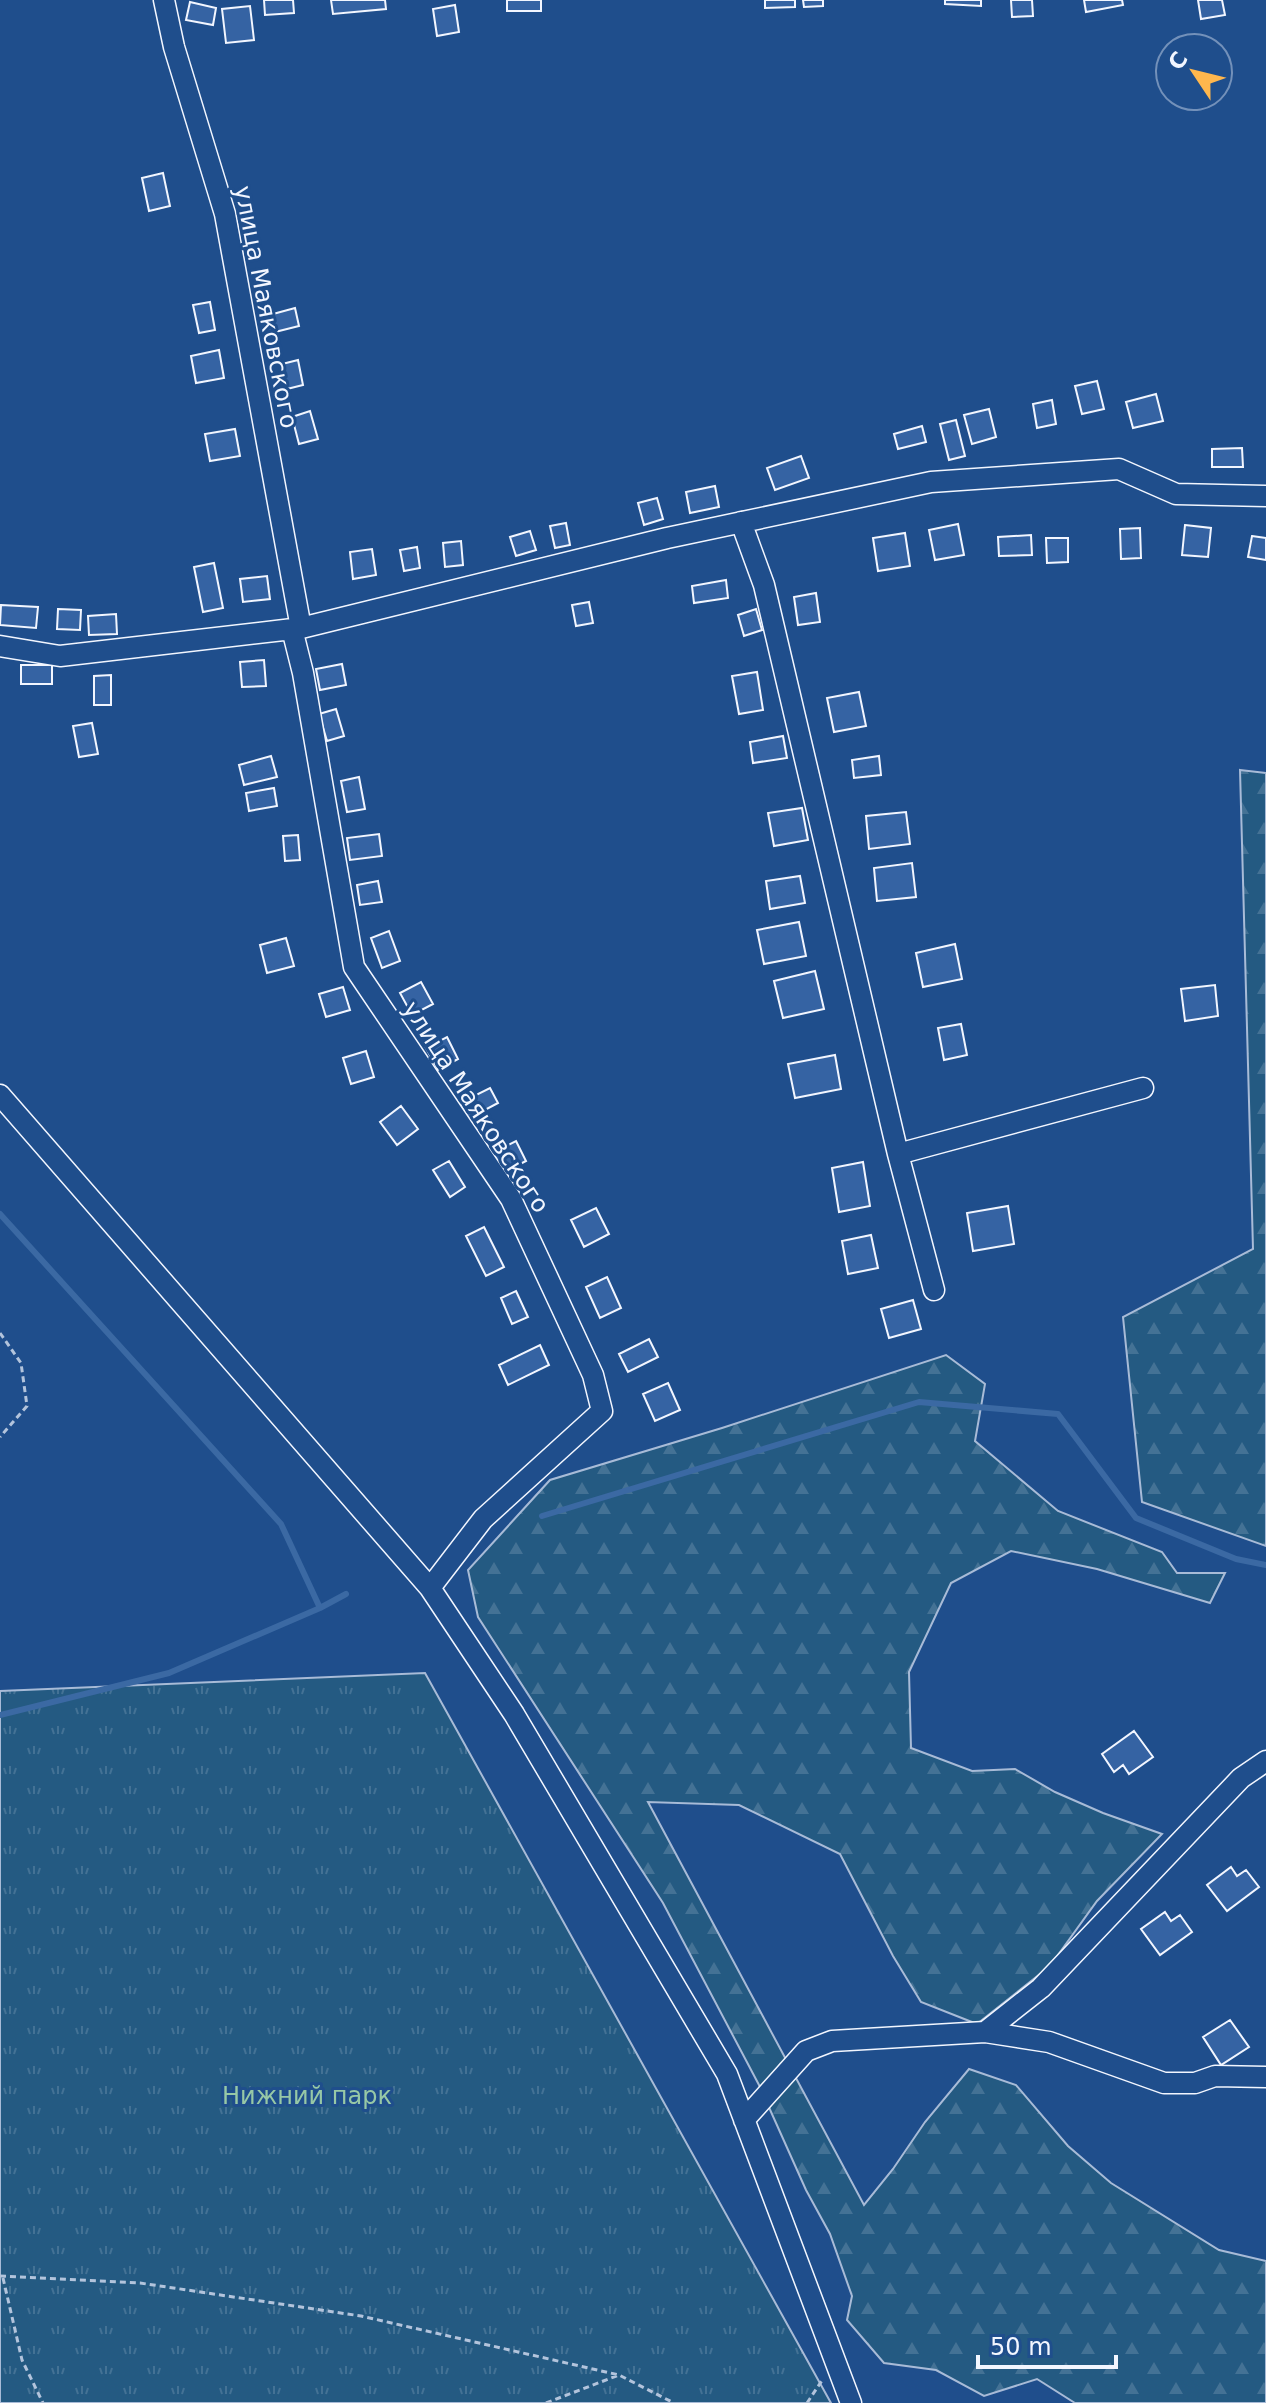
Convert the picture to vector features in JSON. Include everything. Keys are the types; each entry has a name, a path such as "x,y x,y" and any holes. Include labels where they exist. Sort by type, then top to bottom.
{"street":[{"name":"улица Маяковского","path":"164,0 174,47 225,214 354,967 511,1199 593,1375 602,1411 483,1519 430,1588"},
{"path":"0,646 60,656 297,629 652,542 931,482 1119,469 1176,494 1266,496"},
{"path":"741,522 764,585 898,1154 934,1290"},
{"path":"898,1154 1143,1088"},
{"path":"0,1095 430,1588 514,1714 727,2074 851,2403"},
{"path":"985,2032 1041,1988 1241,1778 1266,1761"},
{"path":"744,2120 806,2051 832,2041 985,2032 1049,2042 1164,2083 1195,2083 1215,2076 1266,2077"}],"path":[{"path":"0,1333 21,1363 27,1406 0,1437"},
{"path":"43,2403 22,2360 1,2276 140,2283 361,2316 619,2375 674,2403"},
{"path":"546,2403 619,2375"}],"green space":[{"path":"1240,770 1266,773 1266,1546 1142,1502 1123,1317 1253,1249"},
{"path":"946,1355 985,1384 975,1441 1058,1511 1162,1552 1177,1573 1225,1573 1210,1603 1097,1569 1011,1551 951,1583 909,1672 911,1748 972,1771 1015,1769 1055,1792 1162,1834 1097,1901 1050,1966 977,2024 921,2002 893,1956 840,1854 739,1805 648,1802 864,2205 925,2122 969,2069 1016,2085 1068,2146 1111,2183 1219,2250 1266,2261 1266,2403 1075,2403 1037,2379 984,2396 936,2370 884,2363 847,2320 852,2296 830,2234 806,2190 759,2085 663,1903 478,1617 468,1570 550,1480"},
{"name":"Нижний парк","path":"425,1673 831,2403 0,2403 0,1691"}],"building":[{"path":"264,0 293,0 294,13 265,15"},
{"path":"331,0 385,0 386,9 333,14"},
{"path":"507,0 541,0 541,11 507,11"},
{"path":"765,0 795,0 795,7 765,8"},
{"path":"803,0 823,0 823,6 804,7"},
{"path":"945,0 981,0 981,6 945,4"},
{"path":"1011,0 1032,0 1033,16 1012,17"},
{"path":"1084,0 1122,0 1123,5 1086,12"},
{"path":"1198,0 1222,0 1225,15 1201,19"},
{"path":"190,2 216,8 213,25 186,20"},
{"path":"455,5 459,32 437,36 433,9"},
{"path":"250,6 254,40 226,43 222,9"},
{"path":"163,173 170,206 149,211 142,178"},
{"path":"210,302 215,330 199,333 193,305"},
{"path":"295,308 299,326 267,334 262,317"},
{"path":"219,350 224,378 196,383 191,356"},
{"path":"298,360 303,385 287,389 282,364"},
{"path":"1097,381 1104,409 1082,414 1075,386"},
{"path":"1156,394 1163,421 1133,428 1126,402"},
{"path":"1052,400 1056,424 1037,428 1033,404"},
{"path":"989,409 996,437 972,444 964,415"},
{"path":"310,411 318,439 299,444 292,417"},
{"path":"956,420 965,456 949,460 940,424"},
{"path":"922,426 926,442 898,449 894,434"},
{"path":"235,429 240,456 210,461 205,434"},
{"path":"1242,448 1243,467 1212,467 1212,449"},
{"path":"801,456 809,478 775,490 767,468"},
{"path":"715,486 719,507 690,513 686,492"},
{"path":"657,498 663,519 644,525 638,503"},
{"path":"566,523 570,545 555,548 550,526"},
{"path":"958,524 964,555 935,560 929,530"},
{"path":"1185,525 1211,528 1208,557 1182,555"},
{"path":"1140,528 1141,558 1121,559 1120,529"},
{"path":"530,531 536,550 516,556 510,537"},
{"path":"905,533 910,566 878,571 873,538"},
{"path":"1031,535 1032,555 999,556 998,537"},
{"path":"1252,536 1266,538 1266,560 1248,557"},
{"path":"1046,538 1068,538 1068,562 1047,563"},
{"path":"461,541 463,565 445,567 443,543"},
{"path":"417,547 420,568 404,571 400,550"},
{"path":"372,549 376,575 353,579 350,552"},
{"path":"214,563 223,608 203,612 194,567"},
{"path":"267,576 270,599 243,602 240,579"},
{"path":"726,580 728,598 694,603 692,586"},
{"path":"816,593 820,622 798,625 794,597"},
{"path":"589,602 593,623 576,626 572,605"},
{"path":"1,605 38,607 36,628 0,625"},
{"path":"58,609 81,610 80,630 57,629"},
{"path":"756,609 762,630 744,636 738,615"},
{"path":"116,614 117,634 89,635 88,616"},
{"path":"264,660 266,686 242,687 240,662"},
{"path":"342,664 346,685 320,690 316,669"},
{"path":"21,665 52,665 52,684 21,684"},
{"path":"757,672 763,710 739,714 732,676"},
{"path":"111,675 111,705 94,705 94,676"},
{"path":"859,692 866,726 834,732 827,698"},
{"path":"336,709 344,736 327,741 319,714"},
{"path":"92,723 98,754 79,757 73,726"},
{"path":"783,736 787,758 753,763 750,742"},
{"path":"271,756 277,777 244,785 239,765"},
{"path":"879,756 881,775 854,778 852,760"},
{"path":"359,777 365,809 347,812 341,781"},
{"path":"274,788 277,806 249,811 246,793"},
{"path":"802,808 808,840 774,846 768,813"},
{"path":"906,812 910,844 869,849 866,816"},
{"path":"379,834 382,856 350,860 347,838"},
{"path":"298,835 300,860 285,861 283,836"},
{"path":"912,863 916,897 877,901 874,868"},
{"path":"800,876 805,903 770,909 766,881"},
{"path":"378,881 382,902 360,905 357,885"},
{"path":"799,922 806,956 764,964 757,930"},
{"path":"389,931 400,961 382,968 371,938"},
{"path":"286,938 294,966 267,973 260,945"},
{"path":"955,944 962,979 923,987 916,953"},
{"path":"815,971 824,1009 783,1018 774,981"},
{"path":"421,982 433,1004 412,1015 400,993"},
{"path":"1215,985 1218,1016 1185,1021 1181,989"},
{"path":"343,987 350,1010 326,1017 319,994"},
{"path":"961,1024 967,1055 944,1060 938,1028"},
{"path":"447,1037 458,1059 438,1070 426,1048"},
{"path":"366,1051 374,1077 351,1084 343,1058"},
{"path":"835,1055 841,1089 795,1098 788,1064"},
{"path":"490,1088 498,1103 468,1119 460,1103"},
{"path":"401,1106 418,1129 397,1145 380,1122"},
{"path":"516,1141 526,1161 503,1173 493,1153"},
{"path":"449,1161 465,1187 450,1197 433,1170"},
{"path":"863,1162 870,1206 839,1212 832,1168"},
{"path":"1008,1206 1014,1244 973,1251 967,1213"},
{"path":"596,1208 609,1234 584,1247 571,1220"},
{"path":"484,1227 504,1267 486,1276 466,1236"},
{"path":"871,1235 878,1268 848,1274 842,1241"},
{"path":"607,1277 621,1308 600,1318 586,1287"},
{"path":"516,1291 528,1317 512,1324 501,1298"},
{"path":"913,1300 921,1329 889,1338 881,1309"},
{"path":"649,1339 658,1357 628,1372 619,1354"},
{"path":"540,1345 549,1365 508,1385 499,1365"},
{"path":"668,1383 680,1410 655,1421 643,1394"},
{"path":"1134,1731 1153,1757 1129,1774 1123,1765 1114,1772 1102,1754"},
{"path":"1231,1867 1237,1876 1246,1870 1259,1887 1227,1911 1207,1885"},
{"path":"1165,1912 1171,1921 1180,1915 1192,1932 1160,1955 1141,1929"},
{"path":"1230,2020 1249,2047 1221,2065 1203,2037"}],"waterway":[{"path":"0,1214 281,1524 320,1608"},
{"path":"542,1516 919,1402 1058,1414 1136,1518 1236,1559 1266,1565"},
{"path":"0,1715 169,1673 346,1594"}]}
